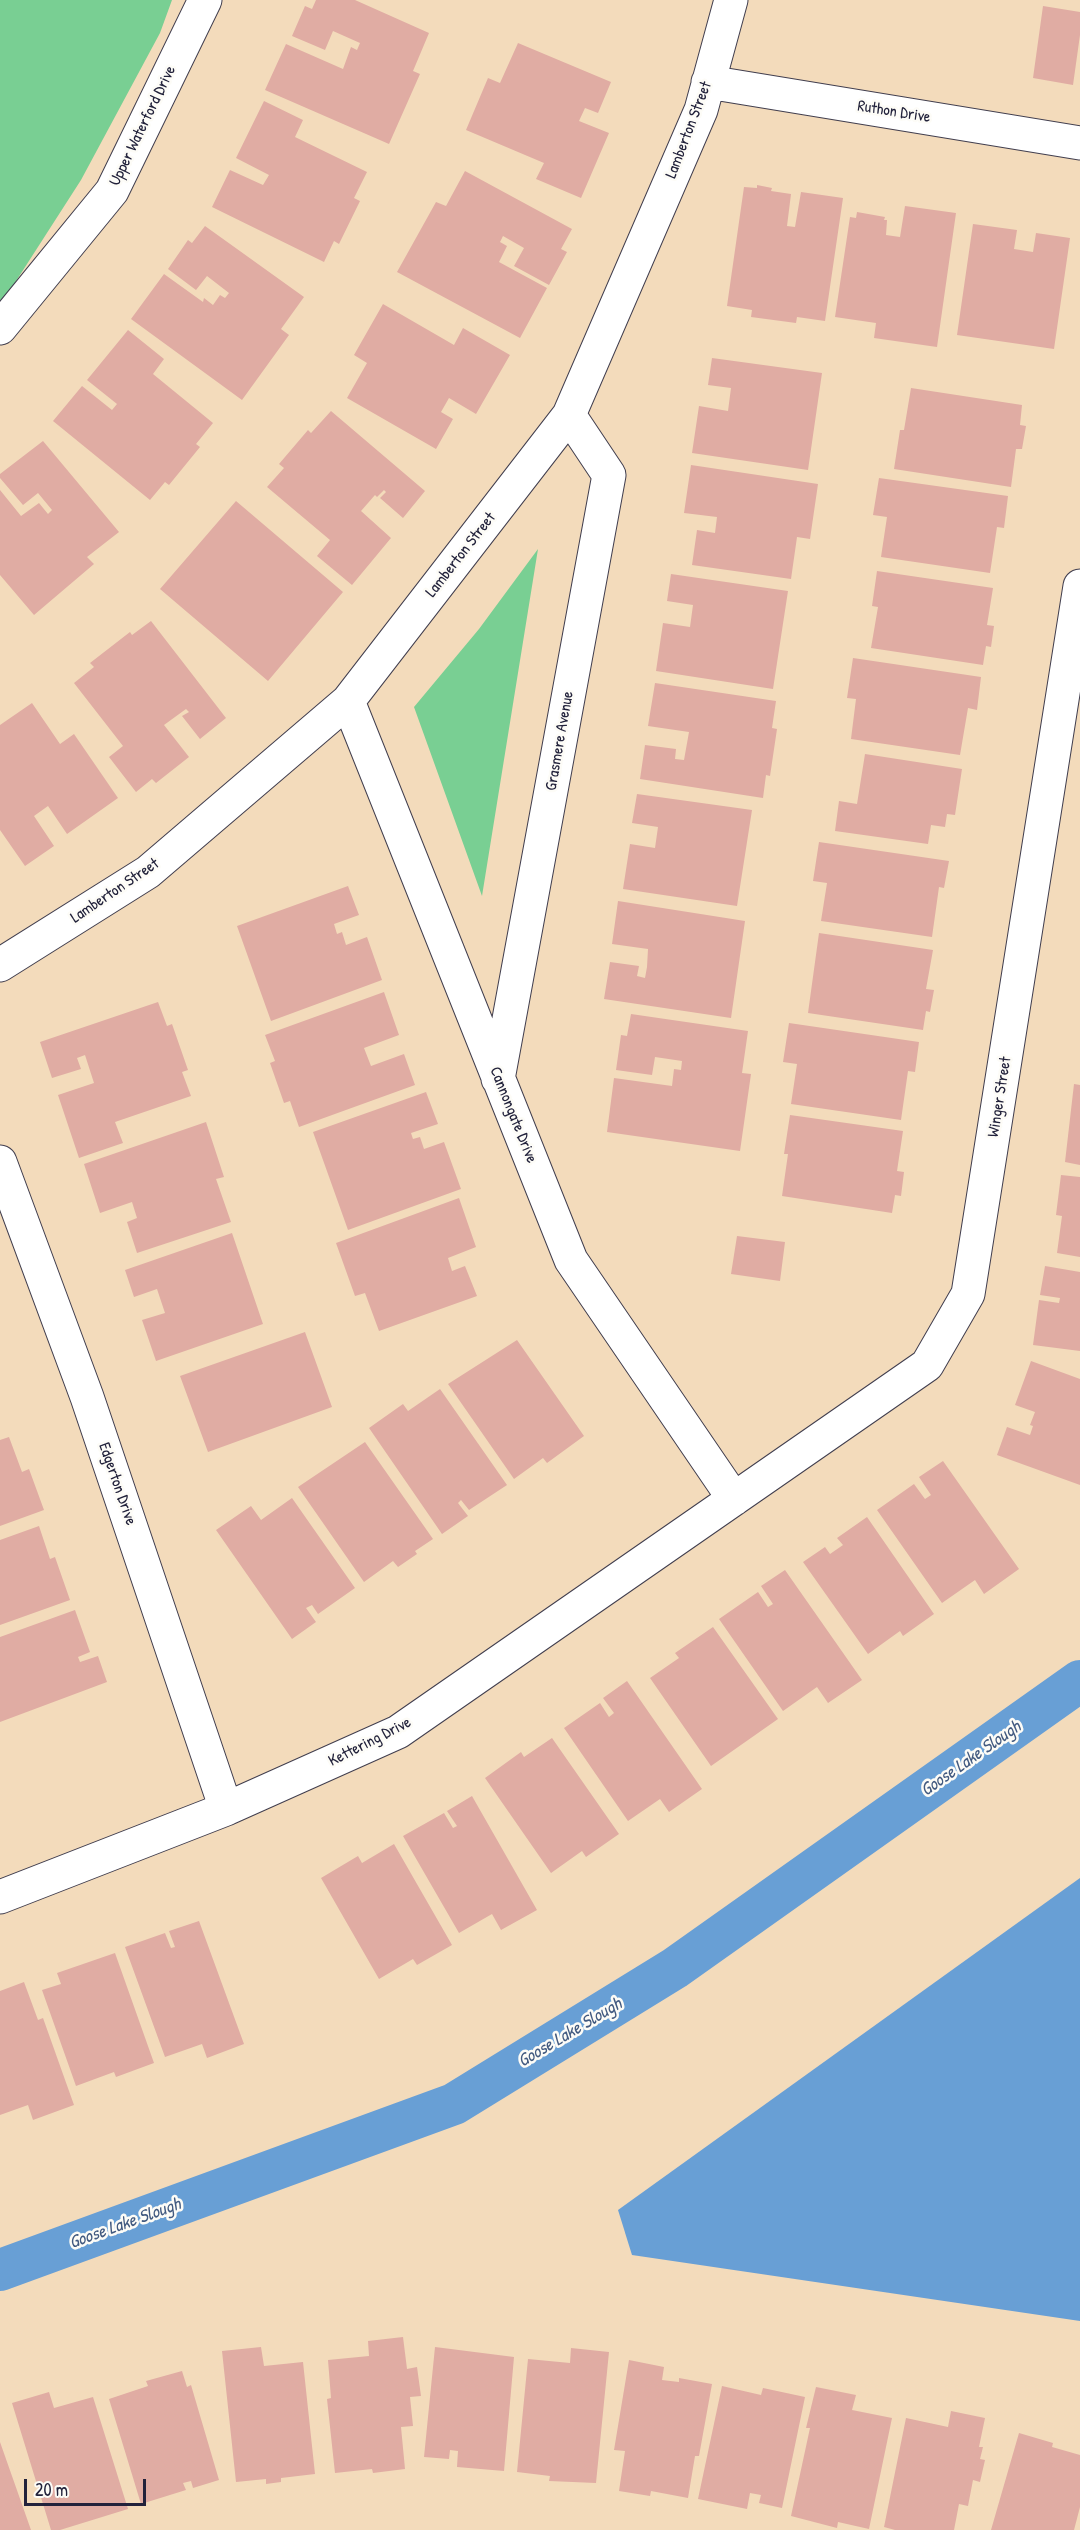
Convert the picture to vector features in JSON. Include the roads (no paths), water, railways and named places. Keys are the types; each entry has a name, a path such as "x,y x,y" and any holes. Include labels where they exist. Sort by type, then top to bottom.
{"street":[{"name":"Upper Waterford Drive","path":"0,328 112,191 205,0"},
{"name":"Lamberton Street","path":"0,965 148,872 348,701 569,415 700,110 731,0"},
{"name":"Ruthon Drive","path":"708,82 1080,143"},
{"name":"Grasmere Avenue","path":"498,1079 609,475 569,415"},
{"name":"Winger Street","path":"734,1498 927,1365 968,1294 1080,586"},
{"name":"Cannongate Drive","path":"348,701 571,1260 734,1498"},
{"name":"Edgerton Drive","path":"0,1162 87,1397 226,1809"},
{"name":"Kettering Drive","path":"0,1897 226,1809 398,1732 734,1498"}],"water":[{"path":"1080,1878 1080,2321 632,2255 618,2210"}],"waterway":[{"name":"Goose Lake Slough","path":"0,2270 454,2104 675,1968 1080,1681"}]}
